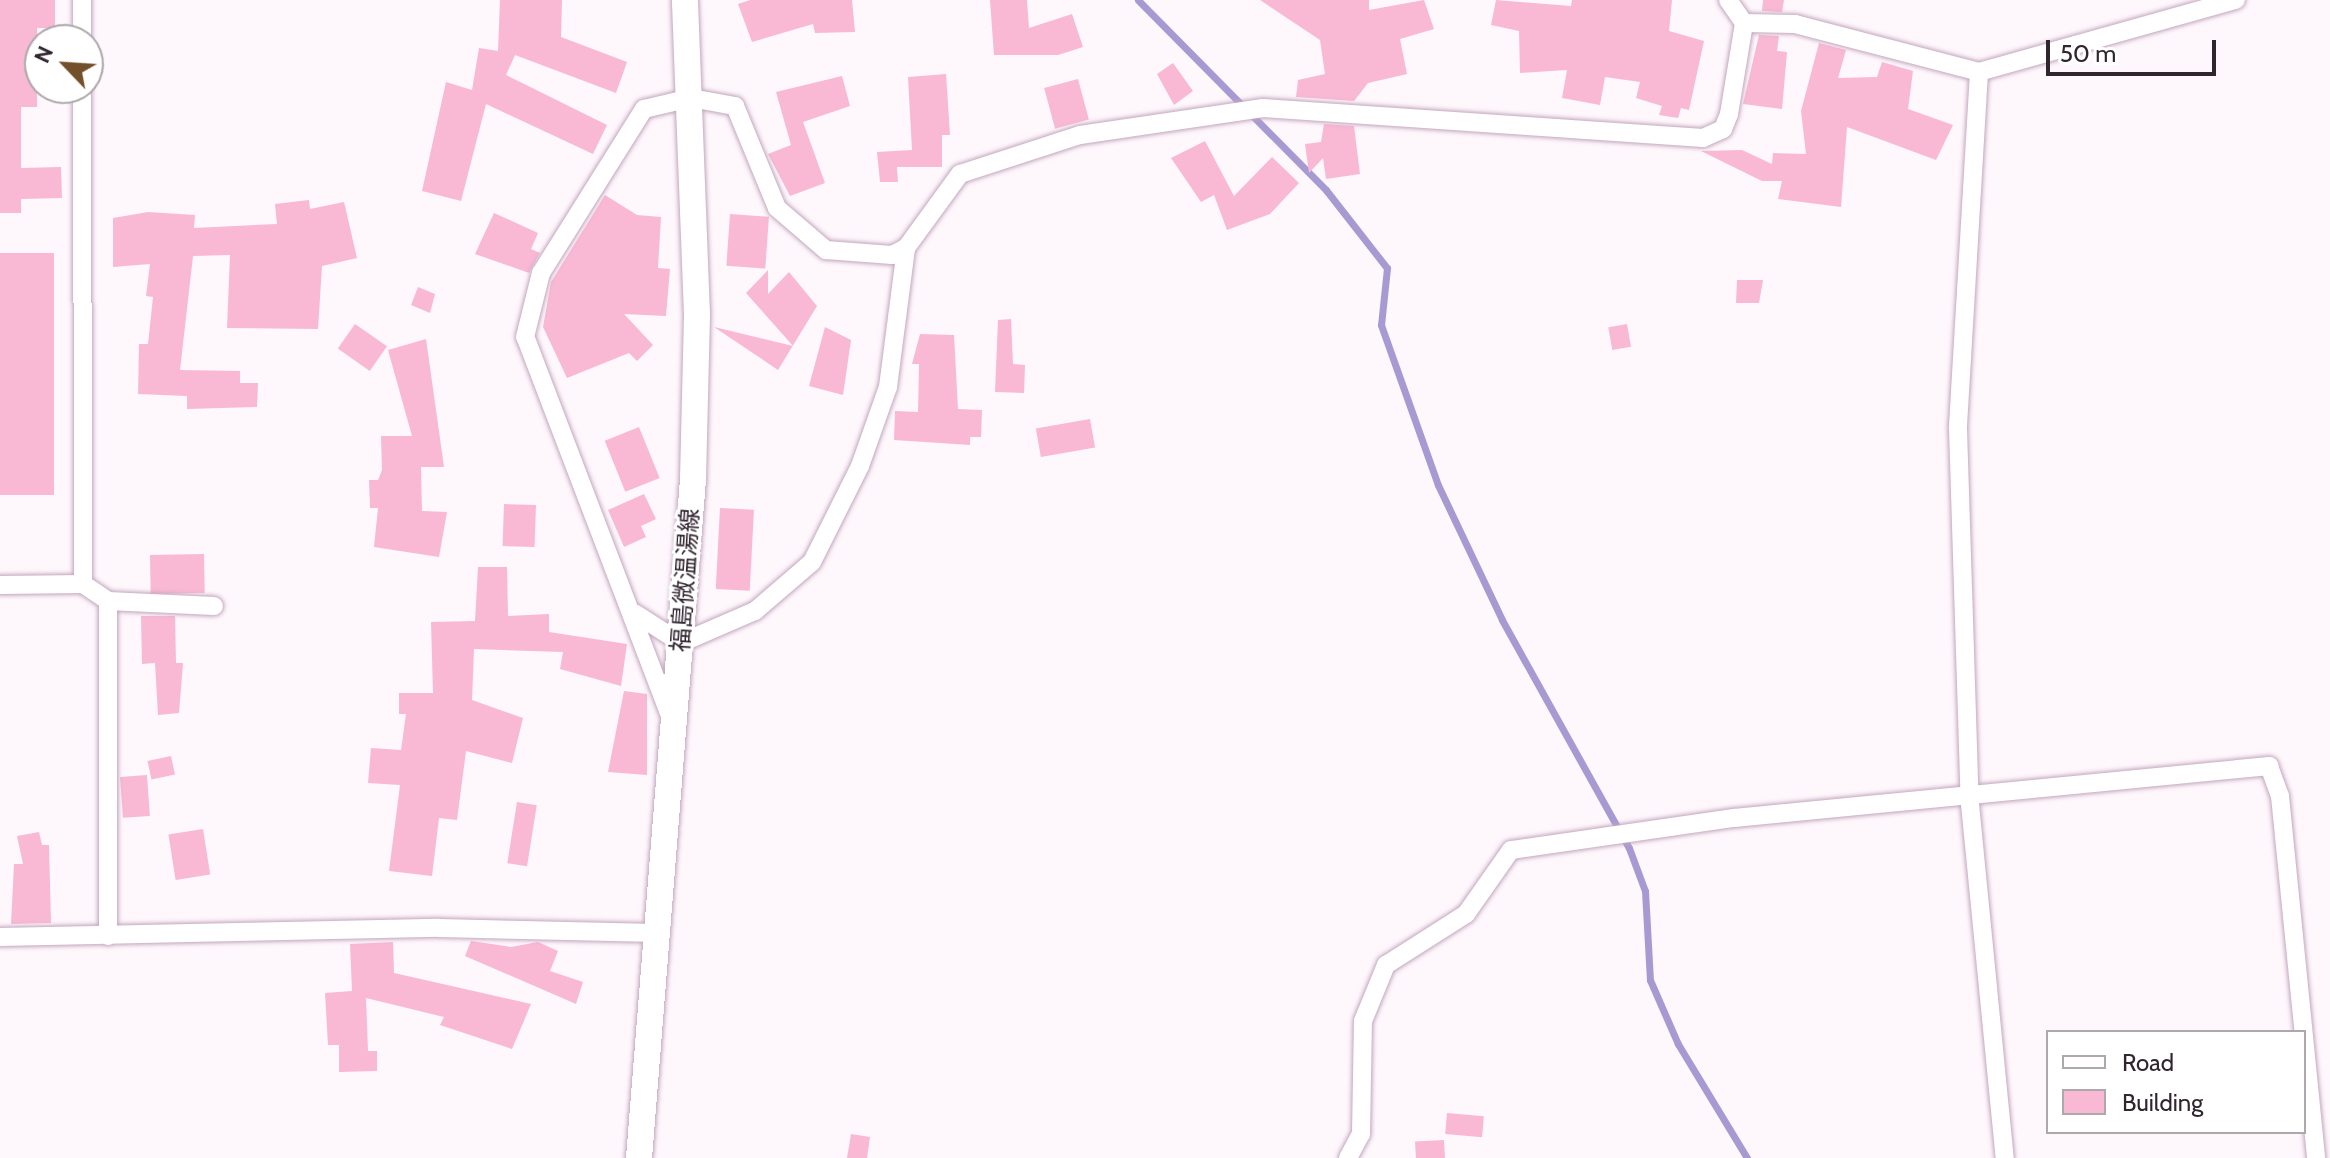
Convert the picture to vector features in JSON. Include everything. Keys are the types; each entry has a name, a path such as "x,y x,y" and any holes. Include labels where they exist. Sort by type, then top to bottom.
{"main road":[{"name":"福島微温湯線","path":"639,1158 681,643 697,315 685,0"}],"street":[{"path":"82,0 82,24"},
{"path":"636,614 681,643 721,629 783,591 812,562 834,524 888,387 906,248 935,200 985,160 1217,111 1716,135 1729,114 1744,23 1728,0"},
{"path":"1744,23 1795,24 1979,72 2236,0"},
{"path":"1979,72 1958,429 1970,794 2005,1158"},
{"path":"675,727 652,680 636,614 525,337 526,313 583,200 644,109 691,98 735,106 777,208 826,250 866,256 906,248"},
{"path":"82,104 83,584"},
{"path":"0,585 83,584 108,601 214,606"},
{"path":"108,601 108,936"},
{"path":"1348,1158 1361,1134 1363,1021 1386,965 1466,914 1511,850 1970,794 2269,766 2277,772 2303,1030"},
{"path":"0,937 439,928 657,933"},
{"path":"2306,1059 2316,1158"}],"building":[{"path":"0,0 55,0 55,24 24,24 24,104 37,104 37,107 21,107 21,168 61,167 62,198 21,199 21,213 0,213"},
{"path":"500,0 562,0 561,37 627,62 616,93 515,55 506,75 607,125 593,154 486,104 461,201 422,191 446,82 472,90 479,48 498,51"},
{"path":"750,0 852,0 855,32 815,33 813,24 752,42 738,4"},
{"path":"990,0 1027,0 1029,28 1072,14 1083,47 1058,55 994,55"},
{"path":"1260,0 1369,0 1369,10 1424,0 1434,29 1400,39 1407,74 1368,83 1354,101 1296,97 1298,80 1325,74 1320,40"},
{"path":"1496,0 1571,6 1572,0 1672,0 1669,31 1704,41 1689,110 1681,108 1678,118 1659,115 1662,106 1636,98 1640,82 1605,77 1600,105 1562,98 1567,70 1520,73 1519,31 1491,25"},
{"path":"1763,0 1784,0 1782,12 1762,11"},
{"path":"1759,35 1779,36 1777,51 1787,52 1782,109 1743,104"},
{"path":"1819,43 1846,50 1838,78 1877,77 1882,62 1913,71 1908,109 1953,125 1936,160 1847,127 1841,207 1778,199 1782,181 1762,181 1701,151 1742,150 1772,164 1773,153 1806,154 1801,111"},
{"path":"1173,63 1193,91 1174,105 1157,74"},
{"path":"946,74 950,135 942,135 942,167 897,167 898,182 880,182 877,152 912,150 908,77"},
{"path":"842,76 850,106 803,122 825,183 790,196 768,154 791,145 776,92"},
{"path":"1078,79 1089,120 1055,129 1044,88"},
{"path":"1324,124 1354,126 1360,174 1326,179 1323,158 1309,173 1305,144 1321,142"},
{"path":"1205,141 1234,196 1272,157 1299,183 1270,214 1227,230 1214,195 1201,202 1171,158"},
{"path":"605,195 637,215 661,217 658,268 670,269 666,316 624,314 653,345 637,361 629,353 567,378 543,327 551,282"},
{"path":"309,200 310,209 344,202 357,258 322,266 318,329 227,328 230,255 193,256 180,370 240,371 240,383 258,383 257,407 187,409 187,396 138,394 139,344 148,344 153,297 146,296 150,264 113,267 113,218 148,212 195,215 194,228 277,224 275,204"},
{"path":"494,213 538,233 531,249 540,253 529,273 475,254"},
{"path":"730,214 769,217 765,269 726,266"},
{"path":"0,253 54,253 54,495 0,495"},
{"path":"768,270 768,294 789,272 817,306 793,346 746,293"},
{"path":"1737,280 1763,280 1759,303 1736,303"},
{"path":"418,287 435,294 430,313 411,305"},
{"path":"1011,319 1013,364 1025,365 1024,393 995,392 998,320"},
{"path":"355,324 387,346 370,371 338,349"},
{"path":"1627,324 1631,347 1612,350 1608,327"},
{"path":"714,327 793,346 778,370"},
{"path":"825,327 851,340 843,395 809,386"},
{"path":"920,334 954,335 958,409 982,410 981,437 970,437 970,445 894,440 895,411 918,412 919,364 912,364"},
{"path":"426,339 444,467 421,467 422,511 447,512 439,557 374,547 378,508 370,508 369,480 378,480 382,470 381,436 412,436 388,350"},
{"path":"1090,419 1095,448 1041,457 1036,429"},
{"path":"639,427 660,478 625,492 605,441"},
{"path":"644,494 656,519 641,526 646,537 624,547 608,510"},
{"path":"504,504 536,505 535,547 503,546"},
{"path":"720,508 754,510 750,591 716,589"},
{"path":"204,554 205,593 151,594 150,555"},
{"path":"478,567 507,567 508,616 549,614 549,632 627,644 621,686 560,669 563,652 474,649 472,700 523,718 512,763 466,751 457,820 439,818 432,876 389,871 400,785 368,783 371,748 401,750 406,714 399,714 399,693 433,693 431,622 475,621"},
{"path":"141,616 175,616 176,663 183,663 179,713 158,715 155,663 142,664"},
{"path":"624,691 647,694 647,775 608,772"},
{"path":"171,756 175,775 151,780 148,761"},
{"path":"147,775 150,816 123,818 120,777"},
{"path":"517,802 537,805 527,866 507,863"},
{"path":"203,829 210,874 176,880 168,834"},
{"path":"39,832 42,845 49,845 51,923 11,924 14,864 23,864 17,836"},
{"path":"471,941 511,947 538,942 558,951 550,971 583,982 576,1004 465,956"},
{"path":"393,942 394,973 531,1004 512,1049 440,1025 444,1017 366,998 368,1051 377,1051 377,1071 339,1072 339,1045 328,1045 325,993 352,991 350,944"},
{"path":"1447,1113 1484,1116 1482,1137 1445,1134"},
{"path":"851,1134 870,1137 867,1158 847,1158"},
{"path":"1444,1140 1445,1158 1416,1158 1415,1142"}],"waterway":[{"path":"1138,0 1326,190 1387,268 1381,325 1438,485 1502,620 1629,848 1645,891 1650,980 1678,1044 1747,1158"}]}
